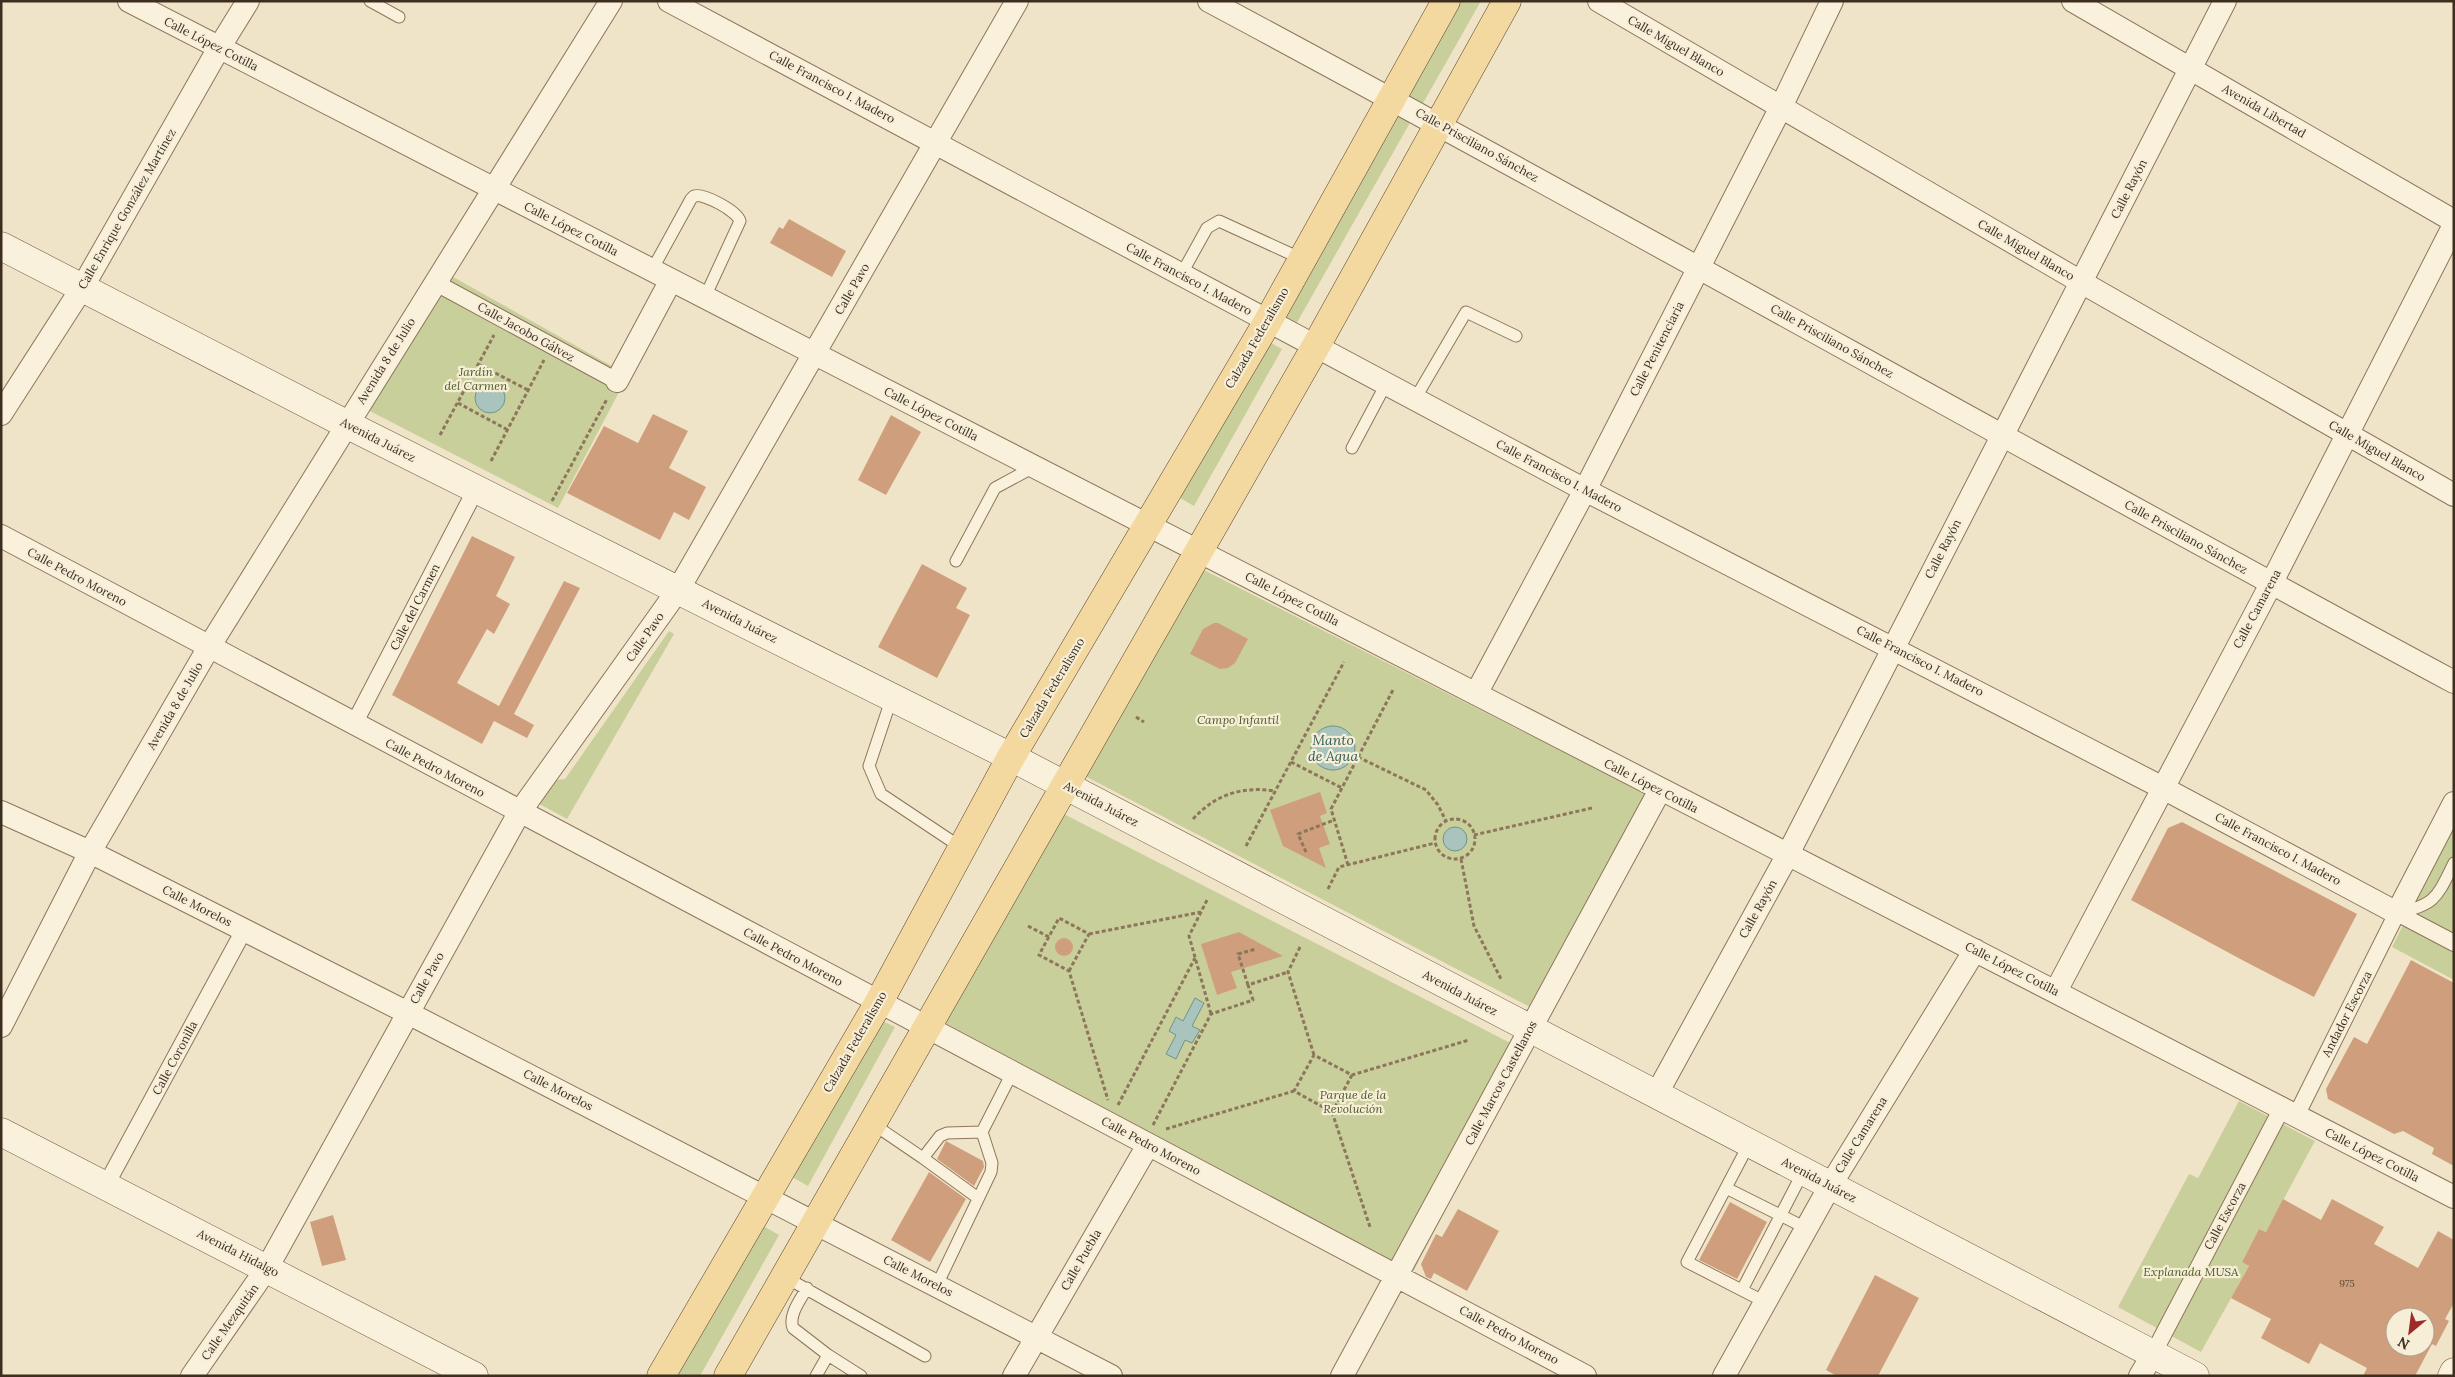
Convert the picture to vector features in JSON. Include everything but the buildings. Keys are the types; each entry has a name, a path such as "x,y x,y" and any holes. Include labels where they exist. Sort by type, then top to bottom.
{"main road":[{"name":"Calzada Federalismo","path":"661,1376 879,1002 1011,757 1149,526 1268,321 1446,1"},
{"path":"728,1376 796,1282 816,1223 1200,552 1507,1"},
{"name":"Avenida Juárez","path":"1,246 346,424 1011,757 1830,1186 2146,1365 2195,1376"},
{"name":"Avenida Hidalgo","path":"1,1132 474,1376"}],"street":[{"name":"Calle López Cotilla","path":"129,1 1787,856 2056,991 2454,1197"},
{"name":"Calle Enrique González Martínez","path":"1,414 82,288 219,48 248,1"},
{"name":"Avenida 8 de Julio","path":"1,1026 90,852 209,647 346,424 611,1"},
{"name":"Calle Francisco I. Madero","path":"669,1 1585,490 1893,647 2454,943"},
{"name":"Calle Pavo","path":"267,1268 519,813 678,590 1017,1"},
{"name":"Calle Prisciliano Sánchez","path":"1209,1 1391,98 2271,584 2454,682"},
{"name":"Calle Miguel Blanco","path":"1599,1 2081,282 2348,433 2454,496"},
{"name":"Calle Penitenciaria","path":"1476,694 1585,490 1781,107 1832,1"},
{"name":"Avenida Libertad","path":"2073,1 2454,223"},
{"name":"Calle Rayón","path":"1656,1095 1787,856 2225,1"},
{"name":"Calle Camarena","path":"2056,991 2271,584 2454,223"},
{"path":"617,381 662,275"},
{"name":"Calle Jacobo Gálvez","path":"436,282 617,381"},
{"name":"Calle del Carmen","path":"354,724 476,489"},
{"name":"Calle Pedro Moreno","path":"1,536 519,813 1012,1073 1155,1133 1396,1276 1585,1376"},
{"name":"Calle Marcos Castellanos","path":"1342,1376 1660,790"},
{"path":"2397,913 2454,803"},
{"name":"Calle Morelos","path":"1,812 90,852 408,1013 1111,1376"},
{"name":"Andador Escorza","path":"2289,1112 2397,913"},
{"name":"Calle Coronilla","path":"106,1185 244,930"},
{"name":"Calle Camarena","path":"1724,1376 1830,1186 1975,950"},
{"name":"Calle Escorza","path":"2146,1365 2289,1112"},
{"name":"Calle Puebla","path":"1014,1376 1155,1133"},
{"name":"Calle Mezquitán","path":"192,1376 267,1268"}],"lane":[{"path":"370,1 399,17"},
{"path":"662,275 672,230 694,196 703,196 735,213 740,221 739,225 705,298"},
{"path":"1181,274 1207,228 1219,221 1302,259"},
{"path":"1415,399 1466,312 1516,336"},
{"path":"1352,448 1386,384"},
{"path":"956,561 995,488 1034,467"},
{"path":"892,697 869,766 881,794 962,848"},
{"path":"2397,913 2424,906 2434,899 2454,863"},
{"path":"937,1285 991,1172 992,1163 982,1132 1012,1073"},
{"path":"872,1124 978,1198"},
{"path":"923,1158 940,1136 946,1133 982,1132"},
{"path":"1749,1144 1687,1262 1766,1302"},
{"path":"1742,1290 1803,1172"},
{"path":"1726,1188 1806,1228"},
{"path":"861,1376 828,1355 793,1328 791,1322 796,1282 925,1356"},
{"path":"816,1376 828,1355"}],"path":[{"path":"440,435 503,319"},
{"path":"491,462 552,346"},
{"path":"478,364 528,390"},
{"path":"541,522 617,381"},
{"path":"458,403 508,430"},
{"path":"1246,846 1344,662"},
{"path":"1348,865 1331,809 1394,688"},
{"path":"1136,718 1144,722"},
{"path":"1358,757 1426,790 1438,805 1446,821"},
{"path":"1291,762 1342,788"},
{"path":"1193,819 1209,804 1229,793 1255,789 1275,791"},
{"path":"1474,835 1592,808"},
{"path":"1452,819 1465,822 1474,835 1472,851 1460,859 1447,858 1437,850 1435,843 1436,830 1446,821 1452,819"},
{"path":"1306,852 1298,834 1334,820"},
{"path":"1328,889 1339,867 1435,843"},
{"path":"1460,859 1474,926 1501,979"},
{"path":"1155,1133 1211,1014 1189,936 1207,900"},
{"path":"1109,1101 1069,971 1039,955 1059,918 1089,934 1201,912"},
{"path":"1028,926 1049,937"},
{"path":"1069,971 1089,934"},
{"path":"1300,948 1288,972 1314,1054 1352,1075"},
{"path":"1211,1014 1253,1000 1238,954 1256,949"},
{"path":"1118,1106 1196,958"},
{"path":"1248,985 1288,972"},
{"path":"1332,1112 1352,1075 1469,1040"},
{"path":"1294,1092 1314,1054"},
{"path":"1155,1133 1294,1092 1332,1112 1370,1227"}],"green space":[{"path":"1453,1 1481,1 1422,105 1400,93"},
{"path":"1390,110 1411,121 1295,326 1274,315"},
{"name":"Jardín del Carmen","path":"446,273 628,375 558,508 364,408"},
{"path":"1262,338 1282,349 1194,506 1173,494"},
{"name":"Campo Infantil","path":"1196,566 1660,801 1547,1016 1079,773"},
{"path":"669,631 674,634 567,819 534,801 548,781 565,779"},
{"name":"Parque de la Revolución","path":"1058,811 1528,1052 1412,1274 940,1020"},
{"path":"2454,823 2454,980 2392,947"},
{"path":"874,1017 895,1027 808,1186 787,1174"},
{"name":"Explanada MUSA","path":"2239,1101 2315,1141 2266,1232 2259,1229 2242,1262 2249,1266 2201,1352 2118,1307 2189,1174 2198,1178"},
{"path":"758,1223 779,1235 700,1376 672,1376"}],"water":[{"path":"490,383 501,387 505,398 501,409 490,413 479,409 475,398 479,387"},
{"name":"Manto de Agua","path":"1329,726 1337,726 1349,732 1355,748 1349,764 1337,770 1329,770 1317,764 1311,752 1311,744 1317,732"},
{"path":"1455,827 1463,831 1467,839 1463,847 1455,851 1447,847 1443,839 1447,831"},
{"path":"1195,998 1204,1003 1192,1026 1200,1030 1192,1043 1185,1040 1176,1059 1166,1054 1176,1035 1169,1031 1176,1017 1183,1021"}]}
